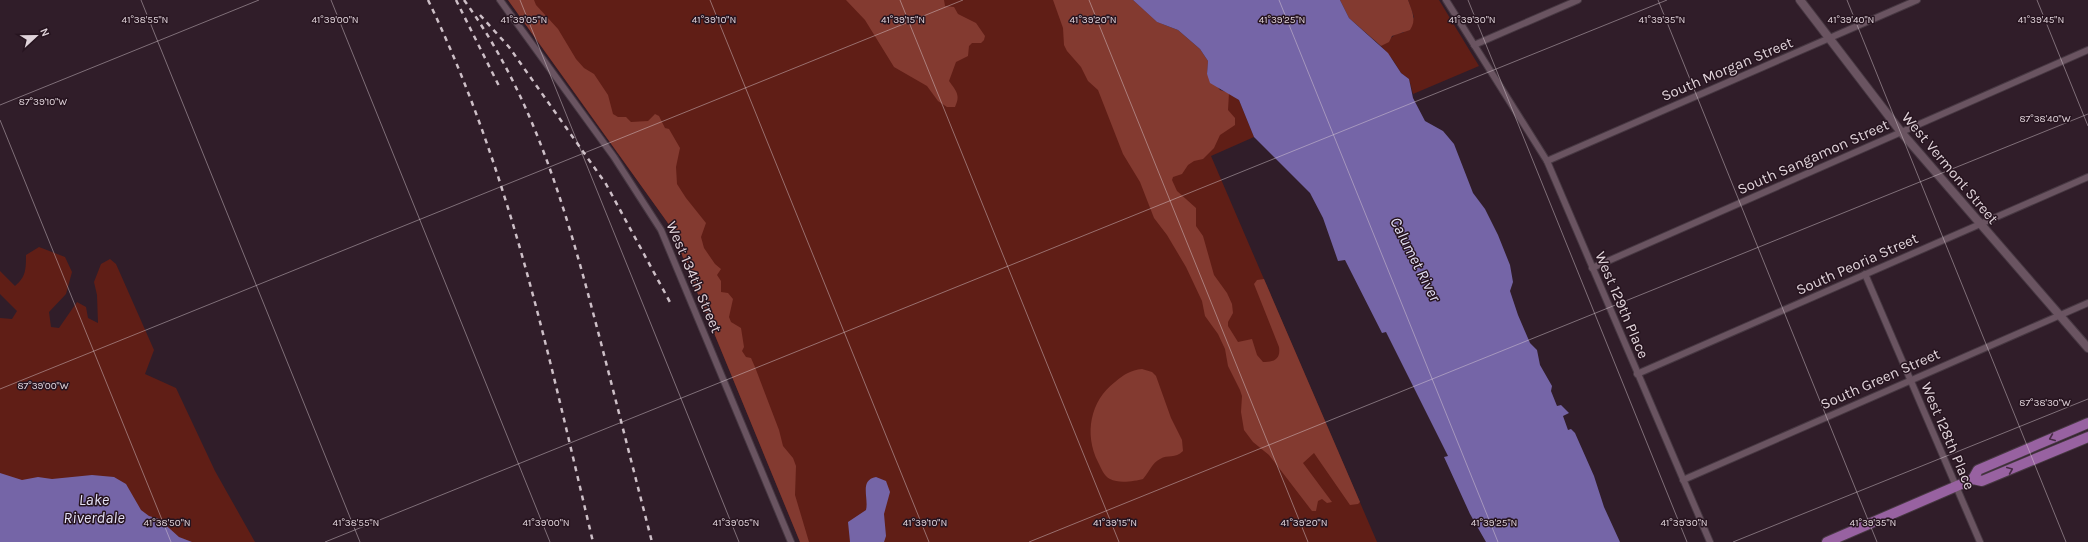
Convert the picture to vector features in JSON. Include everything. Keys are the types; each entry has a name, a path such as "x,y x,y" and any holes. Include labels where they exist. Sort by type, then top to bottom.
{"main road":[{"path":"1973,479 1978,470 2088,423"},
{"path":"1827,542 1973,479 1982,481 2088,437"}],"street":[{"name":"West 134th Street","path":"500,0 614,157 662,230 791,542"},
{"name":"West 129th Place","path":"1446,0 1547,162 1710,542"},
{"path":"1474,45 1578,0"},
{"name":"West Vermont Street","path":"1800,0 1901,132 1979,225 2088,348"},
{"name":"South Morgan Street","path":"1547,162 1917,0"},
{"name":"South Sangamon Street","path":"1592,268 2088,50"},
{"name":"South Peoria Street","path":"1637,374 2088,177"},
{"name":"West 128th Place","path":"1865,274 1980,542"},
{"name":"South Green Street","path":"1683,480 2088,303"}],"shaded area":[{"path":"508,0 1133,0 1208,61 1207,74 1220,90 1229,93 1239,100 1254,137 1211,156 1377,542 800,542 670,226"},
{"path":"508,0 534,0 536,5 558,29 576,59 584,68 594,74 608,95 613,114 618,117 626,117 631,122 648,121 655,114 659,116 665,128 669,129 680,148 676,167 677,184 706,223 701,237 704,248 715,264 721,269 717,275 721,281 721,292 728,293 733,299 729,317 731,322 741,328 744,347 742,351 746,357 751,358 779,430 783,446 793,458 796,466 795,495 809,542 800,542 670,226"},
{"path":"846,0 944,0 945,6 954,7 958,14 976,23 985,36 984,40 981,43 972,43 969,46 968,56 956,62 949,81 956,90 958,96 955,107 947,107 938,101 927,86 894,67 865,20"},
{"path":"1053,0 1133,0 1157,22 1178,30 1200,49 1208,61 1207,74 1220,90 1229,93 1228,110 1235,118 1235,125 1220,135 1214,148 1203,159 1194,161 1188,165 1182,174 1173,177 1172,180 1177,191 1196,208 1196,226 1203,236 1214,275 1227,293 1232,304 1233,313 1228,322 1228,326 1238,342 1252,339 1257,355 1263,362 1273,361 1279,355 1279,347 1254,284 1257,280 1264,279 1360,502 1358,504 1350,505 1314,453 1303,463 1332,502 1327,503 1322,499 1318,501 1316,511 1312,511 1269,455 1253,442 1244,430 1241,412 1242,396 1228,366 1225,349 1218,334 1205,316 1202,301 1186,267 1167,235 1154,218 1140,182 1123,154 1098,90 1088,81 1081,67 1067,51 1064,45 1063,28"},
{"path":"1340,0 1408,0 1413,15 1412,26 1410,30 1392,36 1389,42 1381,46 1349,18"},
{"path":"1408,0 1439,0 1479,66 1413,94 1409,79 1401,73 1393,60 1381,46 1396,34 1403,33 1414,17"},
{"path":"39,247 65,257 72,272 66,294 49,312 51,327 59,328 77,302 86,307 88,318 98,323 97,295 94,282 101,264 110,259 116,264 154,350 145,374 176,388 215,471 255,542 0,542 0,318 12,319 17,311 0,294 0,271 15,286 19,283 25,272 26,255"},
{"path":"1142,369 1152,372 1156,376 1171,418 1182,440 1183,451 1177,455 1157,461 1143,479 1127,482 1114,481 1104,474 1094,451 1091,440 1092,419 1095,408 1100,399 1118,379 1134,370"}],"water":[{"name":"Calumet River","path":"1133,0 1340,0 1349,18 1388,53 1401,73 1409,79 1413,98 1425,121 1443,131 1454,144 1473,193 1485,209 1498,235 1510,265 1513,282 1510,291 1518,315 1530,343 1537,350 1540,365 1552,386 1551,391 1557,406 1561,405 1569,413 1563,416 1568,430 1571,429 1575,433 1594,476 1604,507 1620,542 1486,542 1470,514 1444,457 1448,456 1386,332 1382,333 1345,260 1338,261 1323,218 1310,193 1254,137 1239,100 1210,83 1207,74 1208,61 1200,49 1178,30 1157,22"},
{"name":"Lake Riverdale","path":"0,473 22,480 38,477 52,479 92,475 114,477 126,484 141,510 149,516 159,519 179,537 192,542 0,542"},
{"path":"876,477 886,481 890,492 884,514 886,536 884,542 850,542 848,522 866,510 866,486 871,479"}],"railway":[{"path":"428,0 457,65 483,131 505,199 525,266 543,335 593,542"},
{"path":"456,0 500,88"},
{"path":"464,0 490,39 512,79 548,164 577,253 652,542"},
{"path":"480,15 509,47 606,184 671,304"}]}
